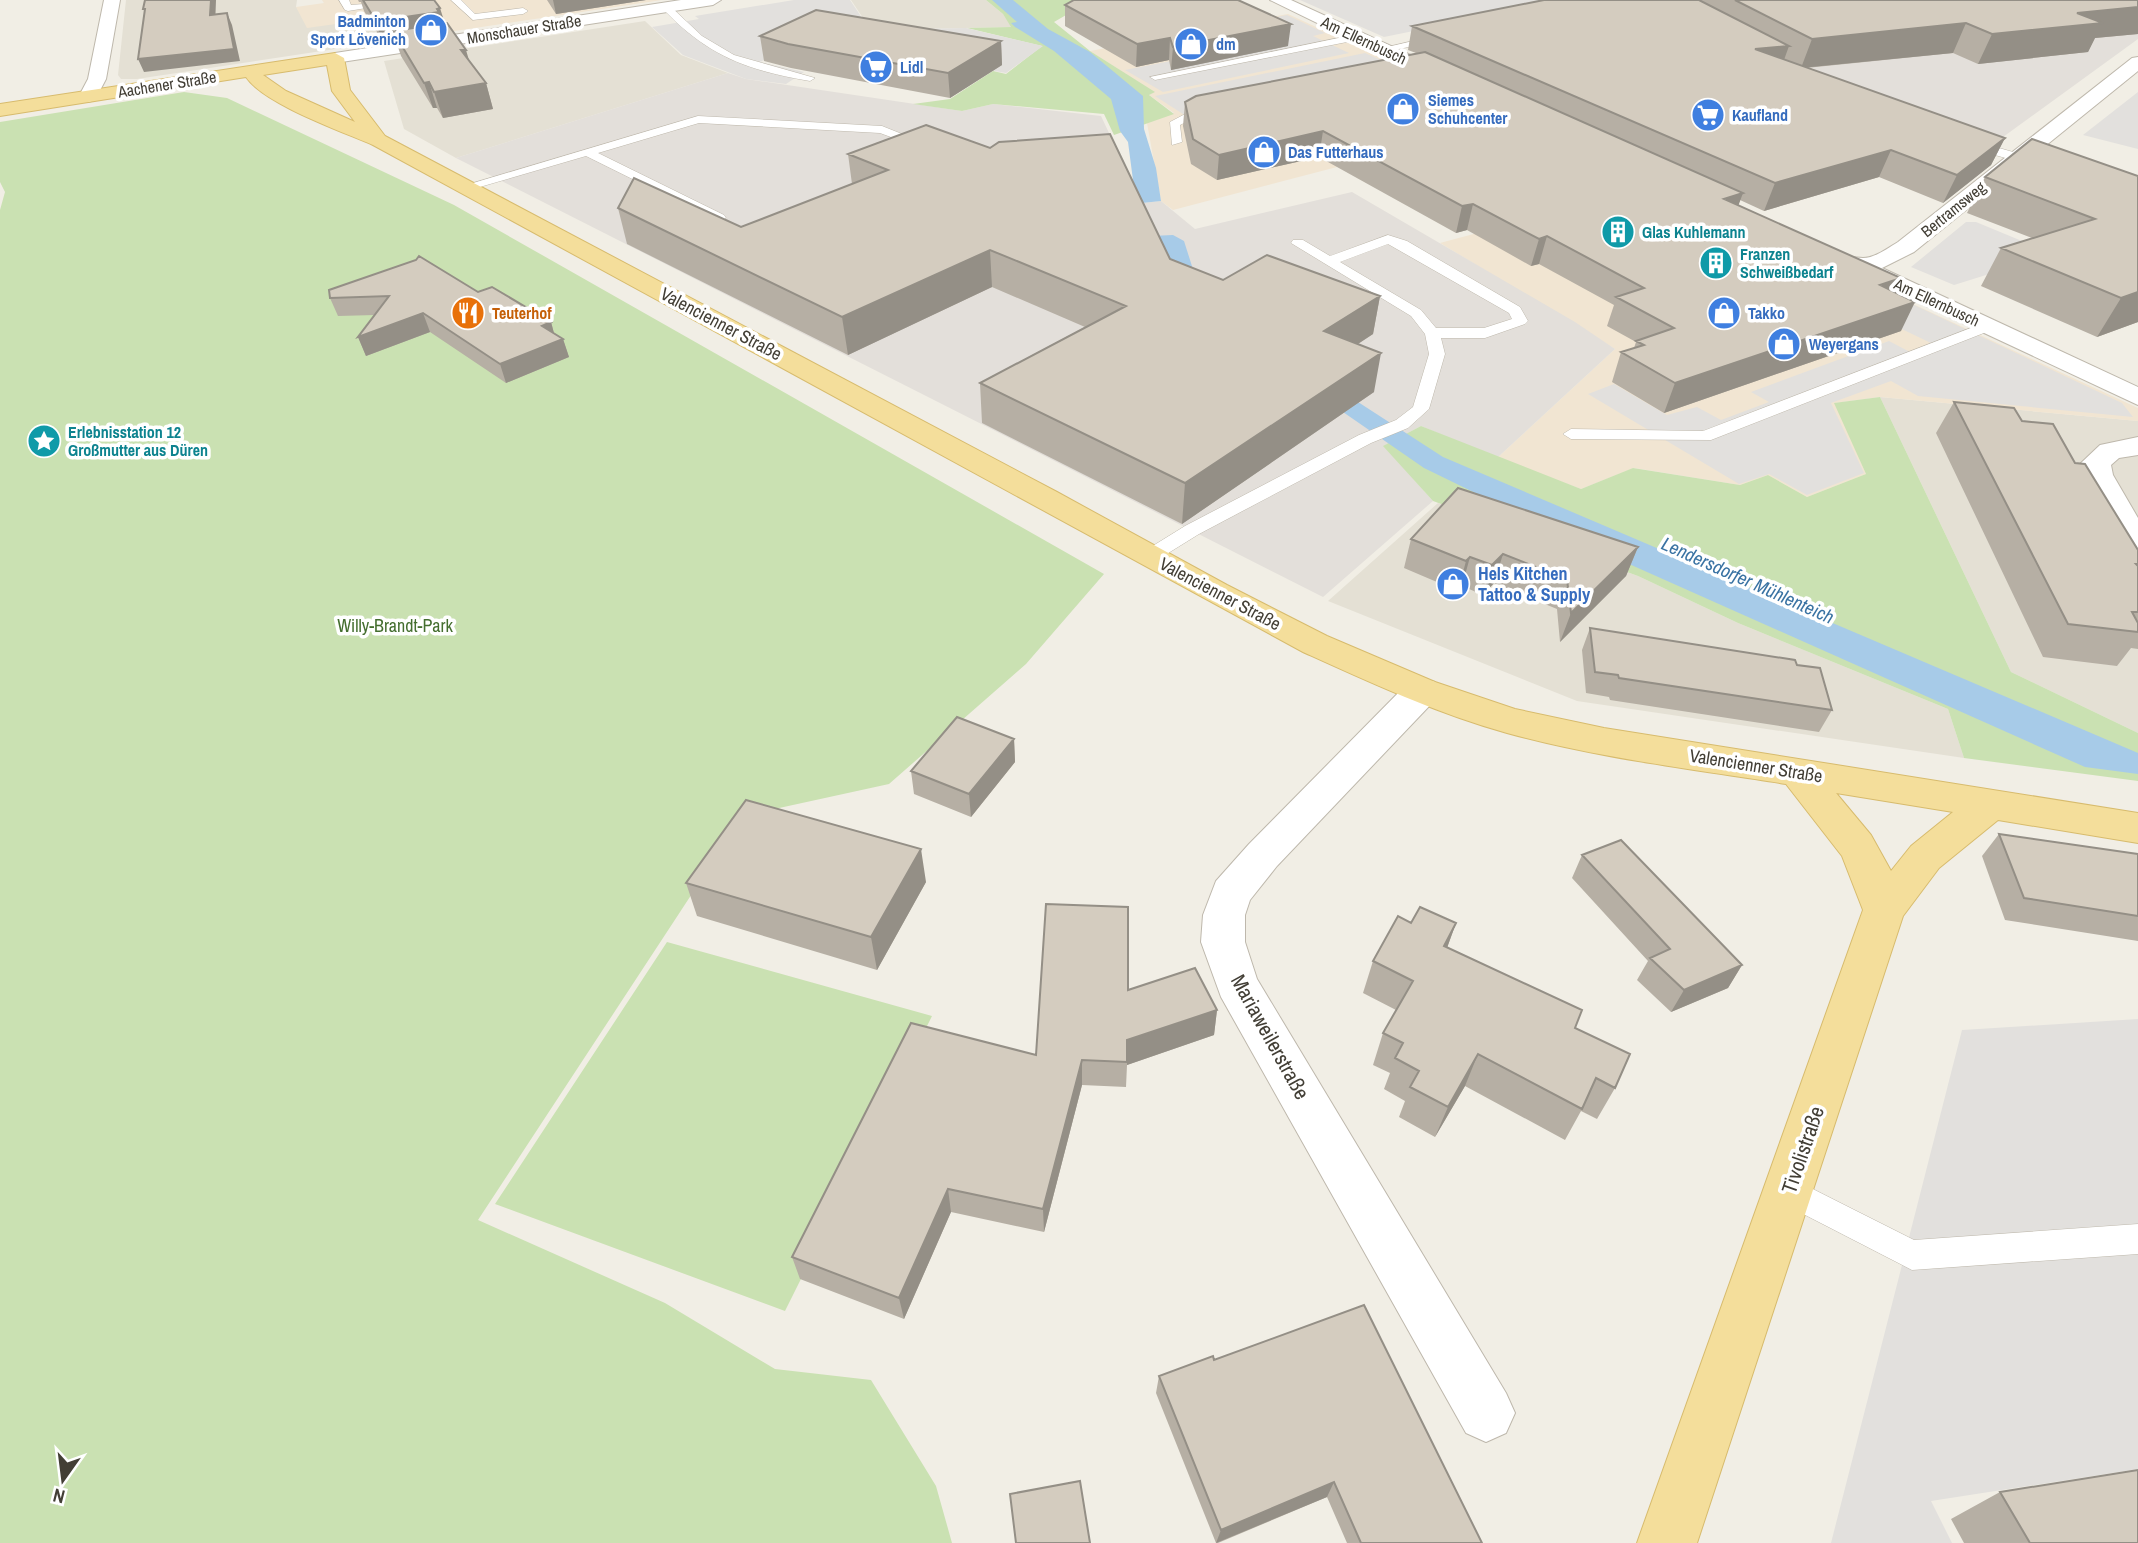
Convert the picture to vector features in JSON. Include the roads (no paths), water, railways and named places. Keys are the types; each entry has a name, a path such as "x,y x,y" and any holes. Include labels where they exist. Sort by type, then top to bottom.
{"main road":[{"name":"Aachener Straße","path":"0,110 335,58"},
{"name":"Valencienner Straße","path":"335,58 341,91 380,141"},
{"name":"Valencienner Straße","path":"251,71 258,81 279,95 380,141 1315,644 1422,691 1523,723 1604,741 2138,828"},
{"path":"279,95 306,97 341,91"},
{"path":"1798,773 1857,846 1869,868 1884,909"},
{"name":"Tivolistraße","path":"1667,1543 1884,909 1925,857 1989,805"}],"street":[{"path":"88,96 97,79 111,0"},
{"name":"Monschauer Straße","path":"335,58 713,0"},
{"name":"Am Ellernbusch","path":"1278,0 1372,44 1415,70 1468,89"},
{"name":"Bertramsweg","path":"1861,266 1883,260 1906,247 2138,62"},
{"name":"Am Ellernbusch","path":"1836,255 2138,397"},
{"path":"2138,446 2110,452 2096,463 2098,475 2138,546"},
{"name":"Mariaweilerstraße","path":"1422,691 1263,855 1231,892 1224,915 1223,942 1237,984 1486,1413"}],"lane":[{"path":"344,0 348,8 410,0"},
{"path":"457,0 473,18 523,11"},
{"path":"515,0 535,27"},
{"path":"666,7 701,42 719,53 768,72 810,78"},
{"path":"1155,78 1452,32"},
{"path":"1176,142 1174,124 1191,115 1219,109"},
{"path":"466,187 698,119 882,130 941,152"},
{"path":"1965,142 2016,157"},
{"path":"587,152 733,226"},
{"path":"1331,261 1388,239 1402,244 1515,310 1520,321 1485,333 1432,333"},
{"path":"1150,556 1192,530 1365,439 1402,424 1421,409 1437,354 1432,333 1416,313 1298,243"},
{"path":"1571,434 1706,436 1989,326"},
{"path":"1789,1191 1912,1255 2138,1240"}],"water":[{"path":"992,0 1013,0 1048,29 1090,52 1143,96 1144,129 1156,168 1161,201 1142,203 1133,180 1128,142 1120,131 1111,99 1054,51 1015,27 1011,23 1017,22"},
{"path":"1173,235 1184,241 1210,323 1151,236"},
{"path":"1358,402 1443,457 2138,753 2138,774 2085,767 1537,523 1424,468 1343,412"}],"place":[{"name":"Badminton Sport Lövenich","path":"431,30"},
{"name":"dm","path":"1191,44"},
{"name":"Lidl","path":"876,67"},
{"name":"Siemes Schuhcenter","path":"1403,109"},
{"name":"Kaufland","path":"1708,115"},
{"name":"Das Futterhaus","path":"1264,152"},
{"name":"Glas Kuhlemann","path":"1618,232"},
{"name":"Franzen Schweißbedarf","path":"1716,263"},
{"name":"Teuterhof","path":"468,313"},
{"name":"Takko","path":"1724,313"},
{"name":"Weyergans","path":"1784,344"},
{"name":"Erlebnisstation 12 Großmutter aus Düren","path":"44,441"},
{"name":"Hels Kitchen Tattoo & Supply","path":"1453,584"}],"water label":[{"name":"Lendersdorfer Mühlenteich","path":"1748,580"}],"park label":[{"name":"Willy-Brandt-Park","path":"395,626"}]}
